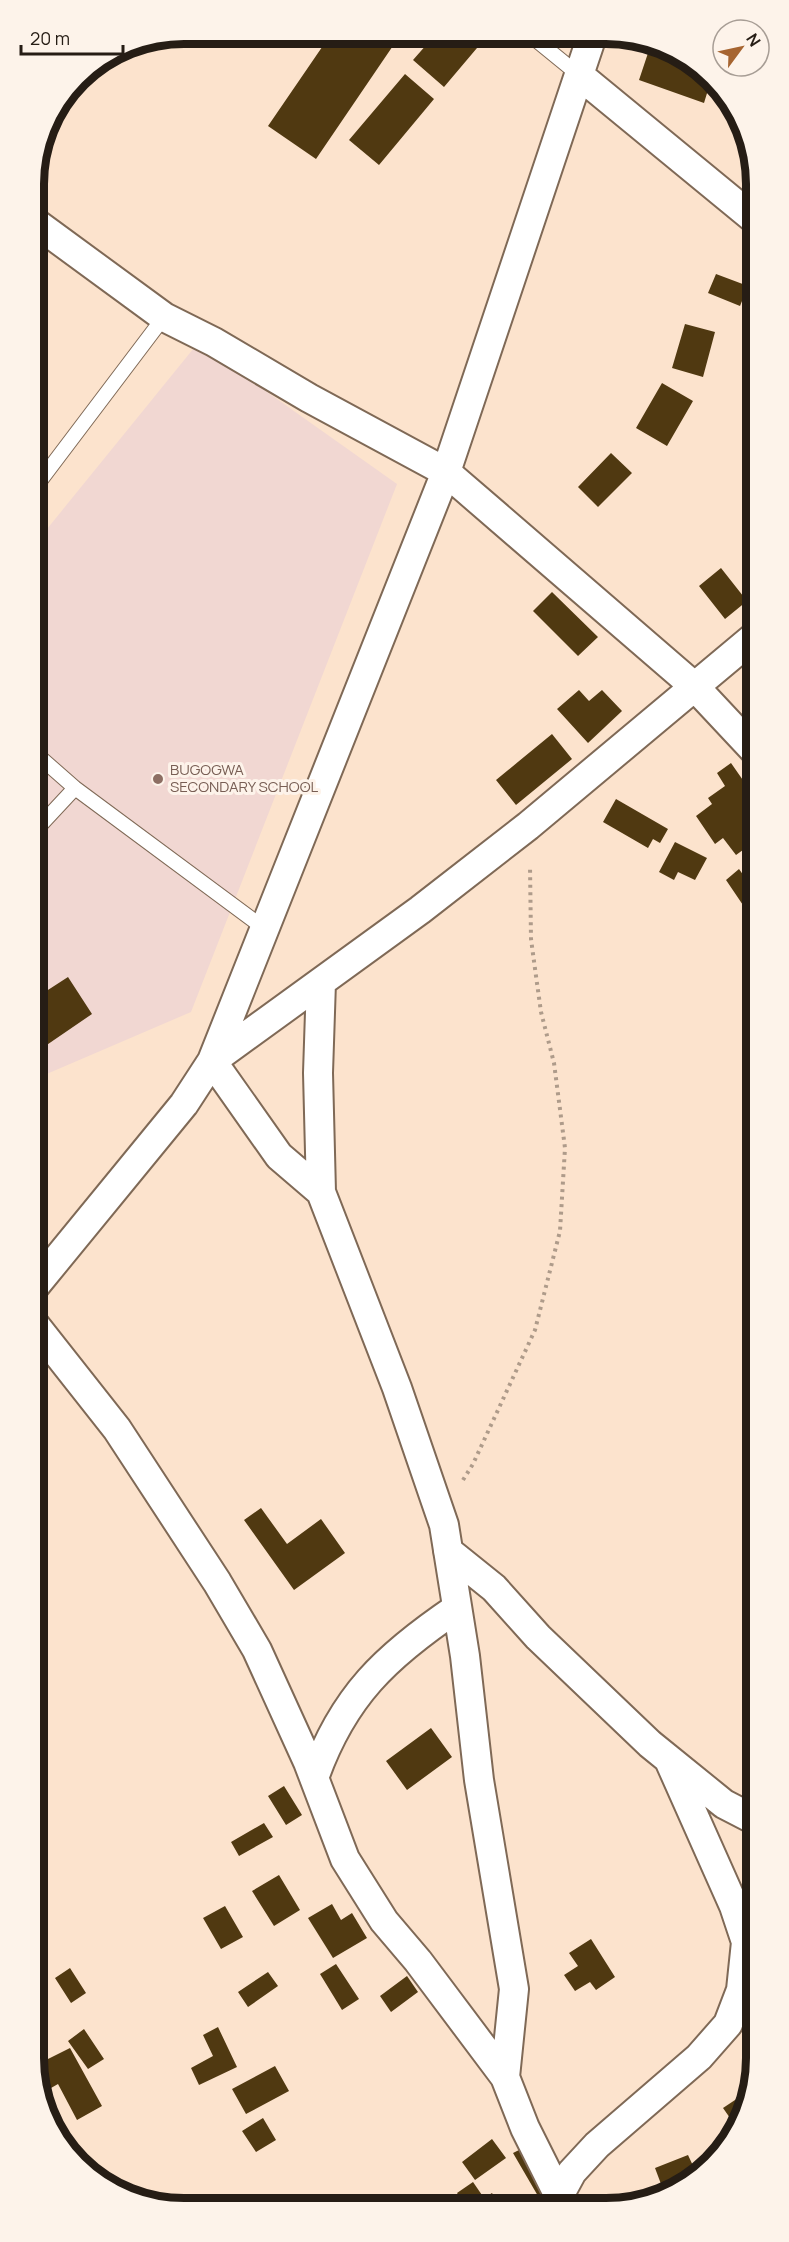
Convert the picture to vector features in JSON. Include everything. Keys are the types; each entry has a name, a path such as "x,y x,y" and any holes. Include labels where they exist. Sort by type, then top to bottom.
{"street":[{"path":"44,1275 184,1104 212,1061 446,472 589,44"},
{"path":"579,75 746,212"},
{"path":"44,229 164,316 446,472 695,687 746,741"},
{"path":"212,1061 420,910 528,826 746,644"},
{"path":"321,982 318,1073 321,1192 397,1388 441,1518 448,1551 479,1780 514,1989 505,2077"},
{"path":"212,1061 279,1156 321,1192"},
{"path":"44,1336 117,1429 217,1582 257,1650 314,1778 345,1859 384,1922 418,1960 505,2077 525,2128 560,2198"},
{"path":"448,1551 494,1588 538,1637 650,1744 724,1804 745,1815"},
{"path":"314,1778 322,1755 343,1716 368,1681 402,1648 457,1608"},
{"path":"669,1760 734,1906 745,1939"},
{"path":"562,2198 572,2172 597,2145 699,2057 728,2024 745,1977"}],"lane":[{"path":"541,44 579,75"},
{"path":"44,476 164,316"},
{"path":"44,761 75,788 265,928"},
{"path":"44,821 75,788"}],"path":[{"path":"441,1518 472,1464 535,1330 560,1231 565,1148 554,1063 541,1012 532,948 528,826"}],"shaded area":[{"name":"BUGOGWA SECONDARY SCHOOL","path":"198,343 397,484 191,1012 44,1075 44,533"}],"building":[{"path":"324,44 394,44 316,159 268,126"},
{"path":"427,44 480,44 444,87 413,60"},
{"path":"649,51 683,67 704,85 708,90 704,103 639,80"},
{"path":"405,74 434,99 379,165 349,140"},
{"path":"716,274 746,285 740,306 708,293"},
{"path":"685,324 715,332 703,377 672,368"},
{"path":"662,383 693,401 667,446 636,428"},
{"path":"611,453 632,473 598,507 578,487"},
{"path":"721,568 746,602 725,619 699,586"},
{"path":"552,592 598,637 578,656 533,611"},
{"path":"579,690 589,701 602,690 622,711 588,743 557,709"},
{"path":"552,734 572,759 516,805 496,780"},
{"path":"731,763 746,784 746,848 736,855 723,838 715,844 696,816 712,804 708,798 725,786 717,773"},
{"path":"616,799 668,829 660,843 653,839 648,848 603,822"},
{"path":"675,842 707,858 695,880 678,872 674,880 659,872"},
{"path":"739,869 746,878 746,909 726,880"},
{"path":"68,977 92,1014 44,1047 44,993"},
{"path":"261,1508 287,1544 321,1519 345,1553 294,1590 244,1520"},
{"path":"431,1728 452,1757 407,1790 386,1761"},
{"path":"284,1786 302,1815 286,1825 268,1796"},
{"path":"264,1823 273,1837 239,1856 231,1842"},
{"path":"279,1875 300,1910 274,1926 252,1891"},
{"path":"332,1904 341,1920 352,1913 367,1938 333,1958 308,1918"},
{"path":"225,1906 243,1937 221,1949 203,1918"},
{"path":"591,1939 615,1977 596,1990 590,1982 575,1991 564,1975 578,1966 569,1953"},
{"path":"336,1964 359,1999 342,2010 320,1974"},
{"path":"70,1968 86,1993 71,2003 55,1978"},
{"path":"268,1972 278,1986 248,2007 238,1992"},
{"path":"407,1976 418,1992 391,2012 380,1996"},
{"path":"218,2027 237,2067 199,2085 191,2068 213,2056 203,2035"},
{"path":"84,2029 104,2059 88,2069 68,2041"},
{"path":"70,2048 102,2106 77,2120 58,2084 47,2090 44,2061"},
{"path":"275,2066 289,2091 246,2114 232,2089"},
{"path":"740,2097 731,2120 723,2108"},
{"path":"263,2118 276,2140 256,2152 242,2131"},
{"path":"492,2139 506,2158 475,2180 462,2162"},
{"path":"525,2147 550,2189 538,2196 513,2153"},
{"path":"688,2155 694,2167 683,2175 661,2184 655,2168"},
{"path":"473,2182 484,2198 460,2198 457,2193"},
{"path":"492,2193 495,2198 484,2198"}],"place":[{"name":"BUGOGWA SECONDARY SCHOOL","path":"158,779"}]}
